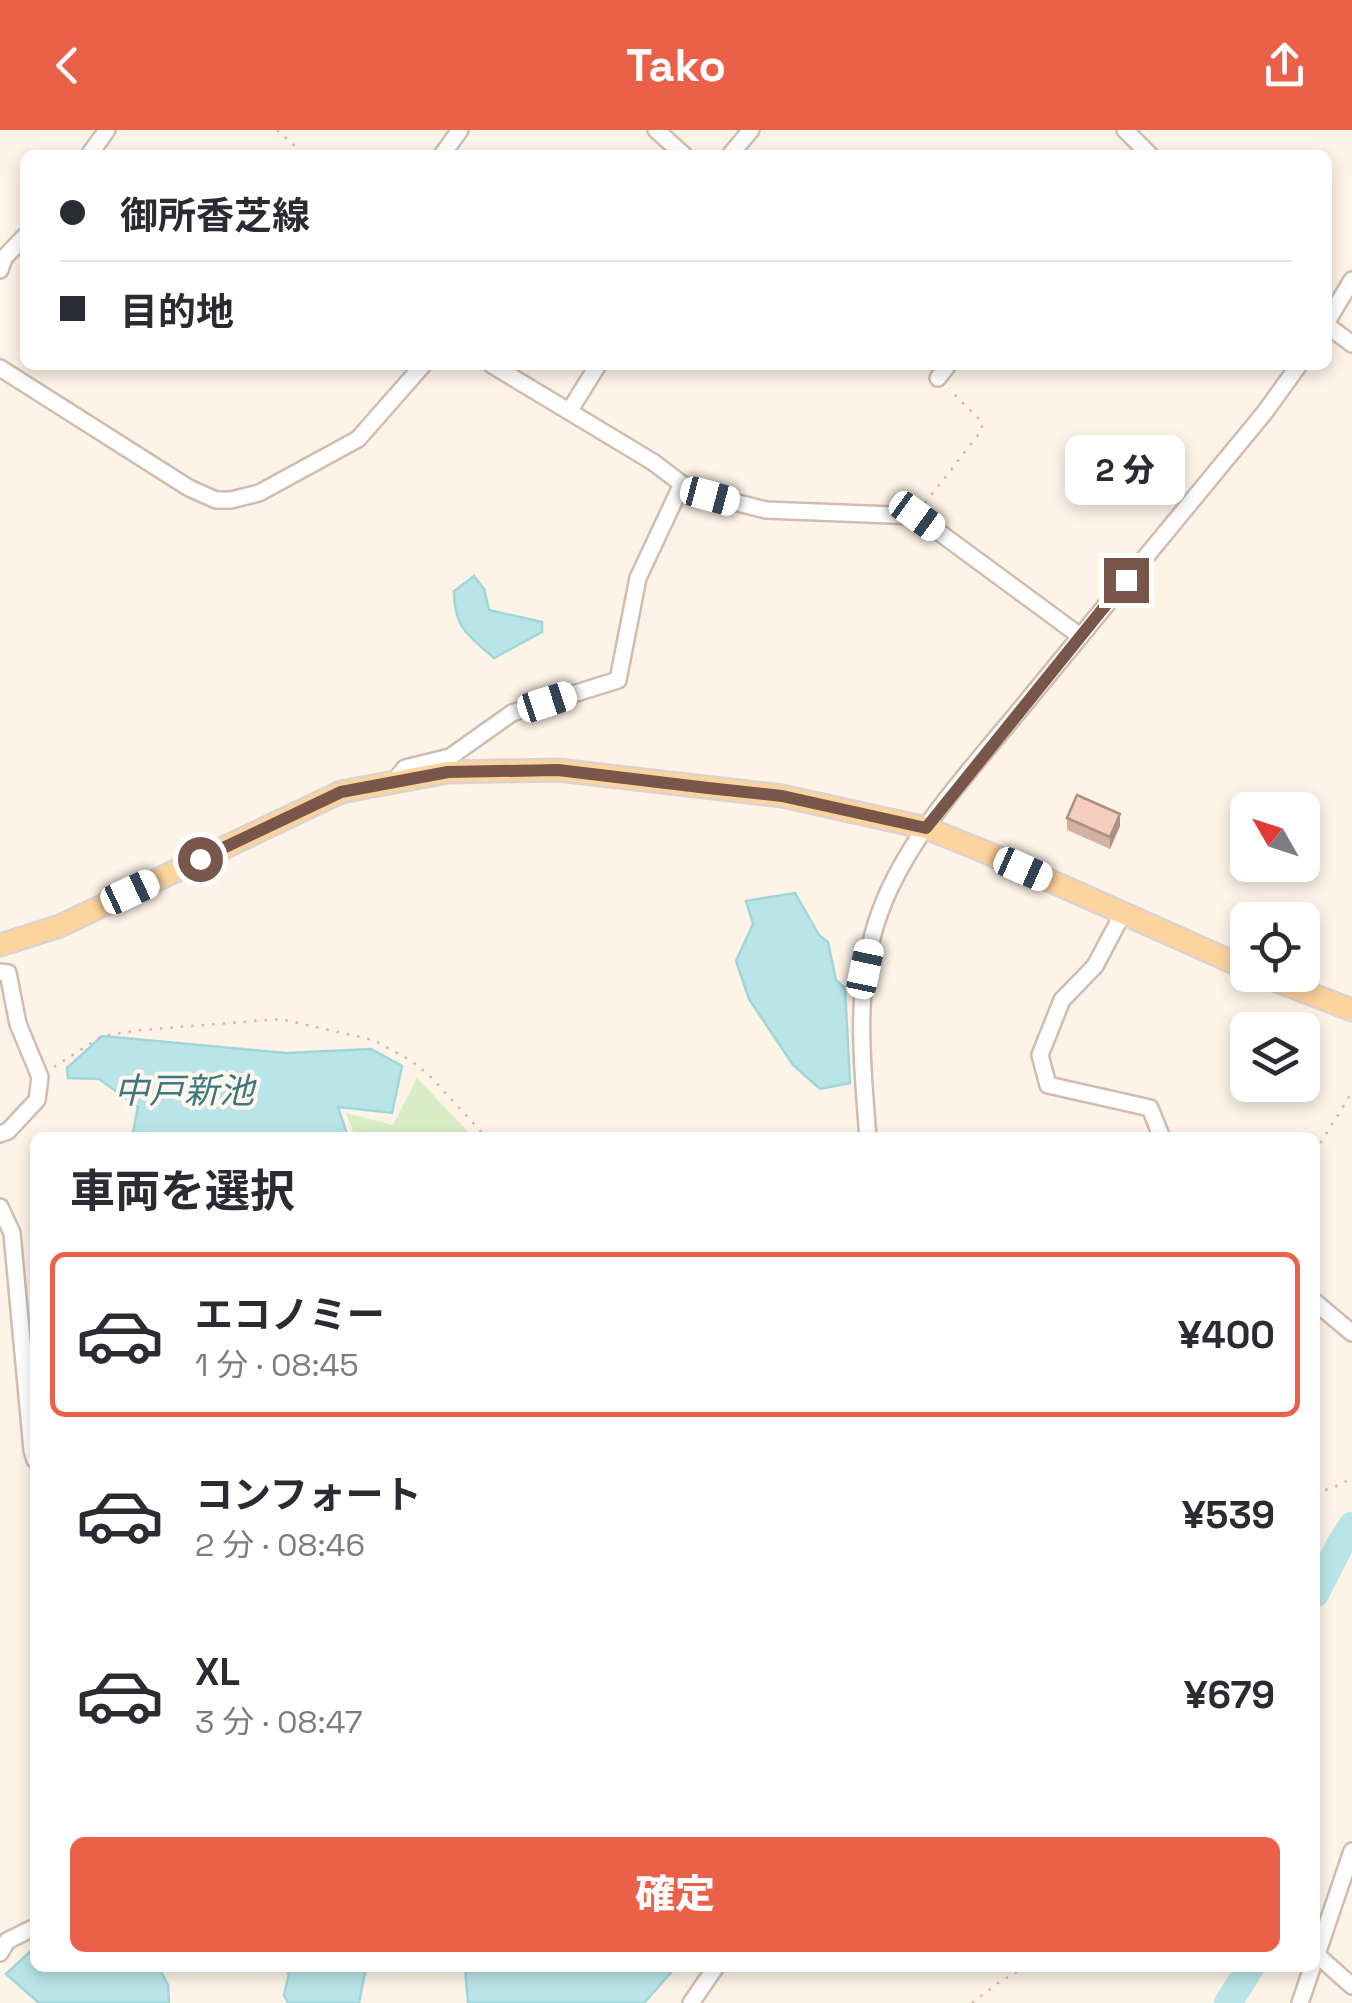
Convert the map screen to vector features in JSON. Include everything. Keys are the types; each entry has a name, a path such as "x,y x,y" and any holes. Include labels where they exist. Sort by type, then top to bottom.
{"main road":[{"path":"0,945 60,926 341,792 392,783 456,762 782,796 926,828 1230,961"},
{"path":"1306,992 1352,1010"}],"street":[{"path":"656,130 678,150"},
{"path":"734,150 751,130"},
{"path":"1137,142 1150,130"},
{"path":"0,270 4,258 20,241"},
{"path":"1332,316 1352,280"},
{"path":"1332,326 1352,344"},
{"path":"0,368 188,488 216,500 259,493 358,439 419,370"},
{"path":"501,370 653,462 682,484 710,496 766,510 915,516 1080,636"},
{"path":"570,410 595,370"},
{"path":"868,1132 860,1026 865,969 886,896 909,851 1295,370"},
{"path":"456,762 512,713 618,680 638,578 682,484"},
{"path":"1123,913 1095,966 1062,1000 1040,1055 1048,1085 1150,1108 1160,1132"},
{"path":"0,972 8,973 18,1024 40,1076 37,1100 8,1132 0,1134"},
{"path":"0,1207 12,1233 30,1430"},
{"path":"1320,1306 1352,1332"},
{"path":"1320,1945 1352,1851"},
{"path":"0,1953 7,1942 30,1929"},
{"path":"1320,1964 1352,1986"},
{"path":"691,2003 711,1972"},
{"path":"1300,2003 1311,1972"}],"path":[{"path":"277,130 299,150"},
{"path":"915,516 982,430 982,422 943,372"},
{"path":"40,1076 102,1036 280,1019 373,1040 410,1060 481,1132"},
{"path":"1320,1144 1352,1092"},
{"path":"1320,1491 1352,1478"},
{"path":"972,2003 1016,1972"}],"green space":[{"path":"417,1078 468,1132 353,1132 346,1113 393,1125"}],"water":[{"path":"474,576 484,589 489,610 542,622 542,632 494,658 470,636 457,614 454,591"},
{"path":"795,893 819,935 828,942 836,980 845,988 850,1083 820,1089 793,1065 749,999 736,961 753,924 746,901"},
{"name":"中戸新池","path":"102,1036 286,1053 371,1049 402,1066 392,1113 338,1107 346,1132 133,1132 138,1107 99,1079 68,1078 67,1068"},
{"path":"30,1952 30,1972 161,1972 168,1985 169,2003 39,2003 6,1974"},
{"path":"365,1972 359,2003 288,2003 284,1995 289,1974"},
{"path":"465,1972 671,1972 644,2003 468,2003"}],"building":[{"path":"1077,795 1120,814 1110,837 1067,818"}],"waterway":[{"path":"1320,1584 1352,1526"},
{"path":"1228,2003 1247,1972"}],"route":[{"path":"200,859 341,792 448,772 558,770 782,796 926,828 1126,580"}]}
